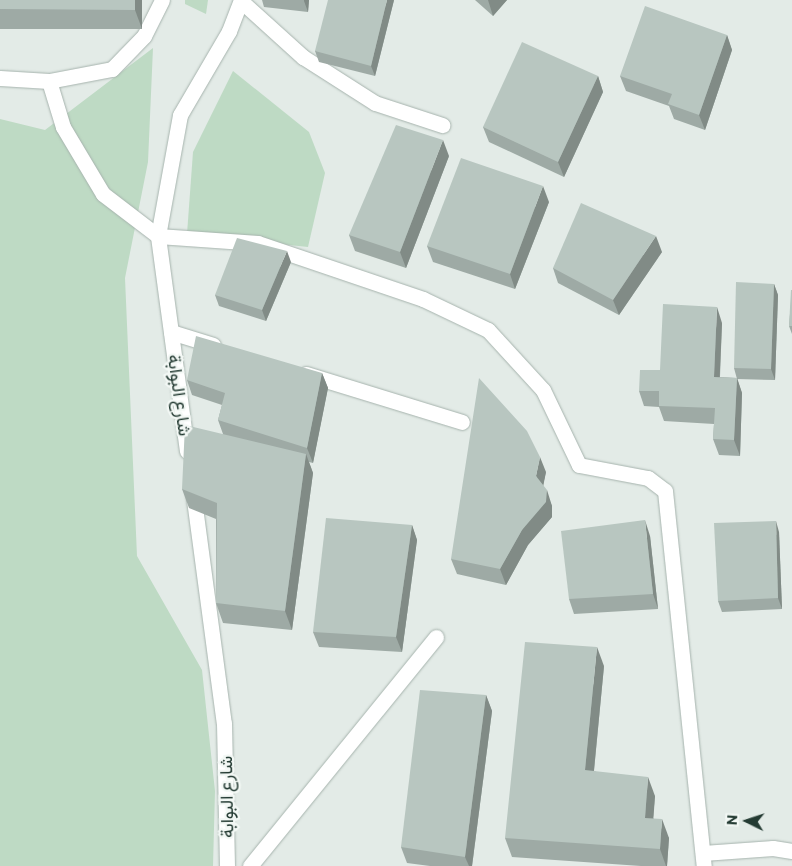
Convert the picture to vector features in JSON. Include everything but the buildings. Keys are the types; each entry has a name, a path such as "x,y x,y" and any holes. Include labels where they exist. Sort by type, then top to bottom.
{"street":[{"path":"0,78 49,81 112,69 144,36 162,0"},
{"path":"241,0 303,58 375,103 442,125"},
{"name":"شارع البوابة","path":"228,866 224,723 158,236 180,115 229,31 241,0"},
{"path":"49,81 63,127 103,194 158,236 258,243 423,299 488,330 543,390 579,464 648,478 666,491 703,859 773,848 792,852"},
{"path":"171,332 227,349"},
{"path":"293,370 462,422"},
{"path":"250,866 436,637"}],"green space":[{"path":"185,0 208,0 206,14 185,4"},
{"path":"153,48 148,162 125,278 137,556 202,670 215,791 213,866 0,866 0,119 45,130"},
{"path":"233,71 309,132 325,173 308,247 187,234 193,152"}]}
